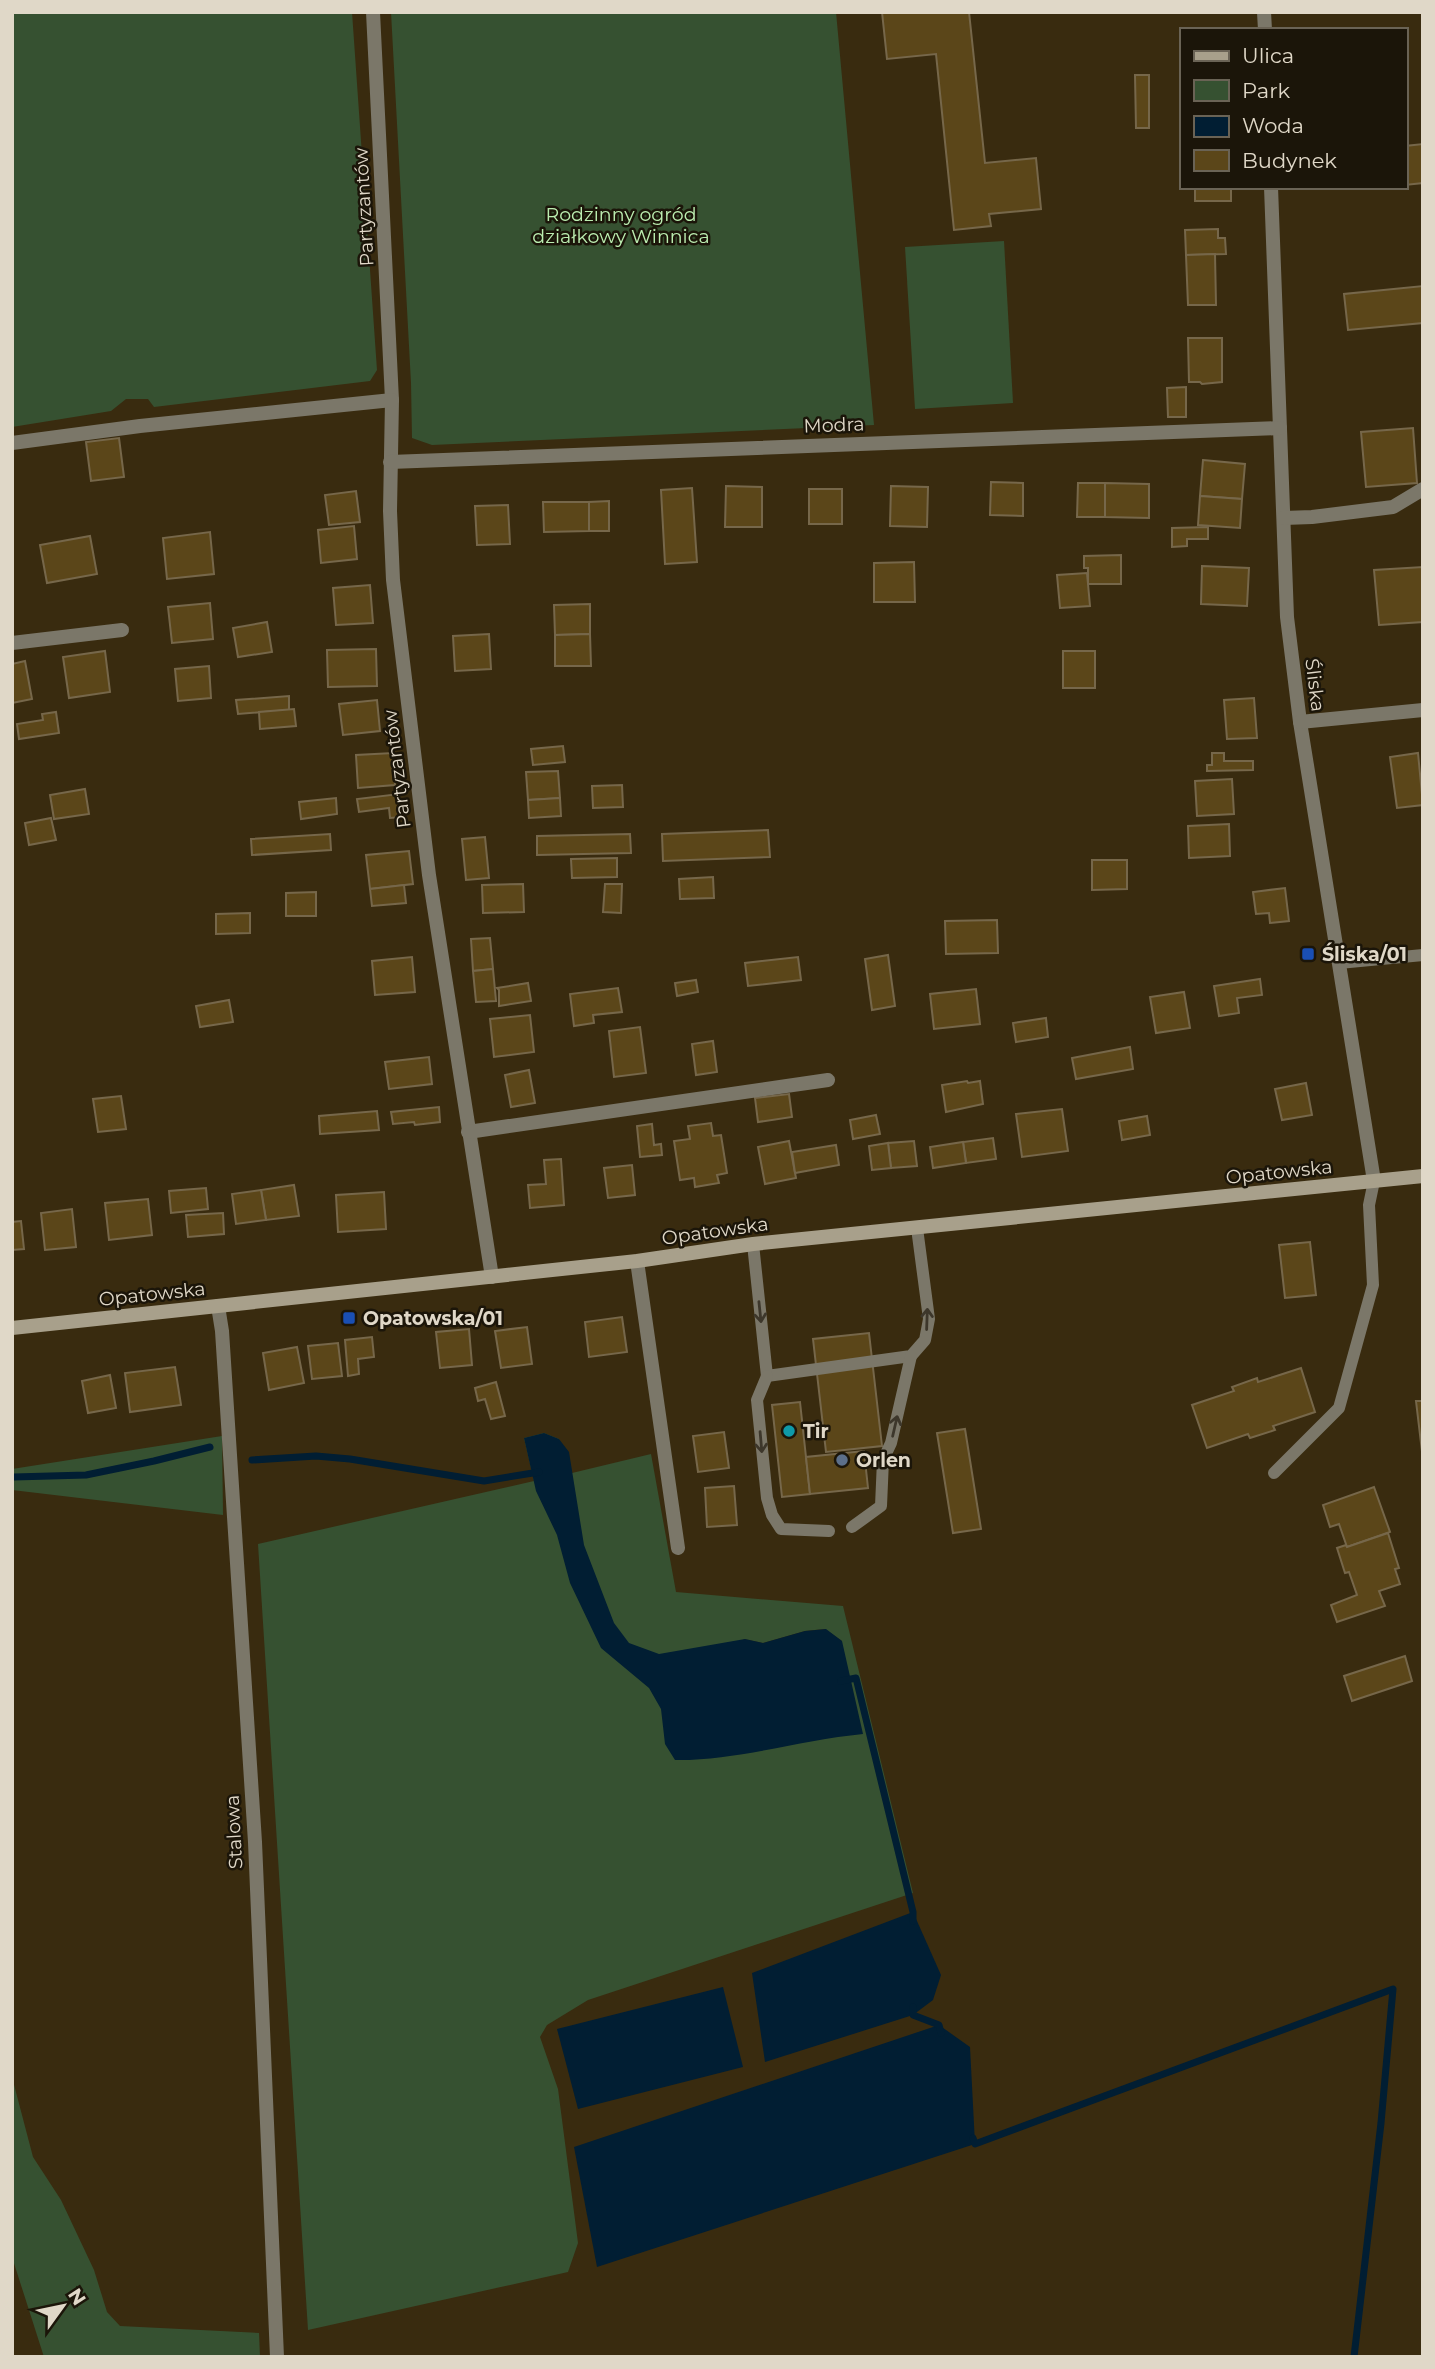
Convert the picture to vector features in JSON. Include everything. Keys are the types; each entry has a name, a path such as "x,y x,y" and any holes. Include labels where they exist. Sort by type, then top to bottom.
{"street":[{"name":"Partyzantów","path":"373,12 392,400 390,511 395,593 429,875 492,1277"},
{"name":"Śliska","path":"1271,189 1287,617 1300,722 1374,1181"},
{"path":"12,443 140,426 392,400"},
{"name":"Modra","path":"390,462 1280,428"},
{"path":"1284,518 1393,507 1423,489"},
{"path":"12,643 122,630"},
{"path":"1300,722 1423,710"},
{"path":"468,1132 828,1080"},
{"name":"Opatowska","path":"12,1328 637,1261 753,1244 1423,1176"},
{"path":"637,1261 678,1548"},
{"name":"Stalowa","path":"218,1306 222,1331 255,1842 277,2357"}],"lane":[{"path":"1339,963 1423,955"},
{"path":"1274,1473 1339,1408 1373,1285 1369,1205 1374,1181"},
{"path":"852,1527 881,1506 883,1460 891,1443 911,1356 925,1340 929,1319 917,1228"},
{"path":"753,1244 767,1376 758,1400 766,1498 772,1516 781,1528 829,1531"},
{"path":"767,1376 911,1356"}],"green space":[{"path":"12,12 352,12 377,370 370,381 154,407 148,399 126,399 111,411 12,427"},
{"name":"Rodzinny ogród działkowy Winnica","path":"391,12 836,12 874,425 432,445 412,438"},
{"path":"1004,241 1013,403 915,409 905,247"},
{"path":"544,1433 559,1439 572,1473 651,1454 676,1592 843,1606 913,1893 588,2000 547,2025 540,2037 558,2089 578,2243 568,2272 308,2330 258,1544 534,1481 524,1438","holes":["825,1629 842,1641 686,1706 744,1639 763,1643 805,1631"]},
{"path":"222,1436 223,1515 12,1490 12,1469"},
{"path":"12,2077 33,2157 61,2200 94,2270 107,2312 120,2326 259,2333 260,2357 44,2357 12,2257"}],"water":[{"path":"544,1433 559,1439 569,1452 584,1545 614,1623 629,1643 659,1654 745,1639 763,1643 805,1631 826,1629 842,1641 863,1734 745,1754 675,1760 665,1744 661,1709 649,1688 601,1648 570,1583 557,1535 536,1491 524,1438"},
{"path":"913,1912 941,1975 933,2000 913,2015 765,2062 752,1973"},
{"path":"723,1987 743,2067 578,2109 557,2029"},
{"path":"939,2025 970,2047 975,2144 597,2267 574,2147"}],"building":[{"path":"882,12 969,12 985,163 1036,158 1041,209 989,214 991,226 954,230 936,54 887,59"},
{"path":"1135,75 1149,75 1149,128 1136,128"},
{"path":"1423,144 1423,183 1407,185 1407,146"},
{"path":"1195,189 1231,189 1231,201 1195,201"},
{"path":"1218,229 1218,238 1225,238 1226,254 1186,255 1185,230"},
{"path":"1215,254 1216,305 1188,305 1186,255"},
{"path":"1423,286 1423,323 1348,330 1344,294"},
{"path":"1188,338 1222,338 1222,382 1189,382"},
{"path":"1186,387 1186,417 1168,417 1167,388"},
{"path":"1413,428 1417,483 1366,487 1361,432"},
{"path":"119,438 124,477 91,481 86,442"},
{"path":"1203,460 1245,464 1242,499 1200,496"},
{"path":"991,482 1023,483 1023,516 990,515"},
{"path":"1078,483 1105,483 1105,517 1077,517"},
{"path":"1105,483 1149,484 1149,518 1105,517"},
{"path":"726,486 762,487 762,527 725,527"},
{"path":"891,486 928,487 927,527 890,526"},
{"path":"692,488 697,562 665,564 661,490"},
{"path":"809,489 842,489 842,524 809,524"},
{"path":"356,491 360,522 329,525 325,495"},
{"path":"1200,496 1242,499 1240,528 1198,525"},
{"path":"609,501 609,531 589,531 589,502"},
{"path":"543,502 589,502 589,531 544,532"},
{"path":"508,505 510,544 477,545 475,506"},
{"path":"354,526 357,559 321,563 318,530"},
{"path":"1208,527 1208,539 1187,539 1187,546 1172,547 1172,528"},
{"path":"210,532 214,574 167,579 163,538"},
{"path":"90,536 97,574 47,583 40,545"},
{"path":"1121,555 1121,584 1088,584 1088,568 1084,568 1084,556"},
{"path":"914,562 915,602 874,602 874,563"},
{"path":"1202,566 1249,568 1247,606 1201,604"},
{"path":"1423,567 1423,622 1379,625 1374,570"},
{"path":"1087,573 1090,606 1060,608 1057,575"},
{"path":"370,585 373,623 336,625 333,588"},
{"path":"210,603 213,639 172,643 168,607"},
{"path":"590,604 590,634 555,635 554,605"},
{"path":"267,622 272,652 238,657 233,628"},
{"path":"489,634 491,669 455,671 453,636"},
{"path":"590,634 591,666 555,666 555,635"},
{"path":"376,649 377,686 328,687 327,650"},
{"path":"105,651 110,692 69,698 63,657"},
{"path":"1063,651 1095,651 1095,688 1063,688"},
{"path":"25,661 32,699 12,703 12,664"},
{"path":"209,666 211,698 178,701 175,669"},
{"path":"289,696 289,710 238,714 236,700"},
{"path":"1254,698 1257,738 1227,739 1224,700"},
{"path":"377,700 380,731 343,735 339,704"},
{"path":"294,709 296,726 260,729 259,712"},
{"path":"56,712 59,733 19,739 17,724 43,720 42,714"},
{"path":"563,746 565,762 533,765 531,749"},
{"path":"393,753 395,785 358,788 356,755"},
{"path":"1212,753 1224,753 1224,761 1253,761 1253,770 1207,771 1207,765 1212,765"},
{"path":"1418,753 1423,805 1397,808 1390,757"},
{"path":"558,771 560,798 528,800 526,772"},
{"path":"1232,779 1234,814 1197,816 1195,781"},
{"path":"622,785 623,807 593,808 592,786"},
{"path":"85,789 89,814 54,819 50,795"},
{"path":"399,794 402,817 390,818 389,808 359,812 357,799"},
{"path":"336,798 337,814 301,819 299,802"},
{"path":"560,798 561,816 529,818 528,800"},
{"path":"51,818 56,840 29,845 25,823"},
{"path":"1229,824 1230,856 1189,858 1188,826"},
{"path":"768,830 770,857 663,861 662,834"},
{"path":"330,834 331,850 252,855 251,839"},
{"path":"630,834 631,853 537,855 537,836"},
{"path":"485,837 489,878 466,880 462,839"},
{"path":"409,851 413,884 370,889 366,855"},
{"path":"617,858 617,877 572,878 571,859"},
{"path":"1092,860 1127,860 1127,889 1092,890"},
{"path":"713,877 714,898 680,899 679,879"},
{"path":"523,884 524,912 483,913 482,885"},
{"path":"605,884 622,884 621,913 603,912"},
{"path":"404,885 406,903 372,906 370,889"},
{"path":"1285,888 1289,921 1270,923 1269,913 1256,914 1253,892"},
{"path":"316,892 316,916 286,916 286,893"},
{"path":"250,913 250,933 216,934 216,914"},
{"path":"997,920 998,953 946,954 945,921"},
{"path":"490,938 493,969 473,971 471,939"},
{"path":"888,955 895,1006 872,1010 865,959"},
{"path":"412,957 415,992 375,995 372,961"},
{"path":"798,957 801,980 748,986 745,963"},
{"path":"493,969 496,1001 476,1002 473,971"},
{"path":"1260,979 1262,995 1237,998 1239,1013 1219,1016 1214,986"},
{"path":"696,980 698,992 677,996 675,983"},
{"path":"528,983 531,1001 499,1006 497,988"},
{"path":"618,988 622,1012 593,1015 594,1023 574,1026 570,994"},
{"path":"976,989 980,1024 934,1029 930,994"},
{"path":"1184,992 1190,1028 1156,1033 1150,997"},
{"path":"229,1000 233,1022 200,1027 196,1006"},
{"path":"530,1015 534,1052 494,1057 490,1019"},
{"path":"1046,1018 1048,1037 1016,1042 1013,1023"},
{"path":"640,1027 646,1073 614,1077 609,1031"},
{"path":"713,1041 717,1072 696,1075 692,1044"},
{"path":"1130,1047 1133,1069 1076,1079 1072,1058"},
{"path":"429,1057 432,1084 389,1089 385,1062"},
{"path":"529,1070 535,1103 511,1107 505,1075"},
{"path":"980,1081 983,1104 946,1112 942,1085"},
{"path":"1306,1083 1312,1115 1282,1120 1275,1089"},
{"path":"789,1094 792,1117 758,1122 755,1098"},
{"path":"121,1096 126,1129 98,1132 93,1099"},
{"path":"439,1107 440,1122 393,1124 391,1112"},
{"path":"1062,1109 1068,1151 1022,1157 1016,1114"},
{"path":"377,1111 379,1130 320,1134 319,1116"},
{"path":"876,1115 880,1134 853,1139 850,1120"},
{"path":"1147,1116 1150,1135 1122,1140 1119,1121"},
{"path":"711,1123 713,1136 721,1135 727,1173 717,1175 719,1183 695,1187 694,1178 680,1180 674,1141 690,1139 688,1126"},
{"path":"652,1124 654,1145 661,1144 662,1155 640,1157 637,1126"},
{"path":"993,1138 996,1159 966,1163 963,1142"},
{"path":"789,1141 796,1178 765,1184 758,1147"},
{"path":"914,1141 917,1166 891,1168 888,1143"},
{"path":"963,1142 966,1163 933,1168 930,1147"},
{"path":"888,1143 891,1168 872,1170 869,1146"},
{"path":"836,1145 839,1165 795,1173 792,1152"},
{"path":"561,1159 564,1205 530,1208 528,1185 546,1184 544,1160"},
{"path":"632,1165 635,1195 608,1198 604,1168"},
{"path":"294,1185 299,1216 266,1220 261,1190"},
{"path":"206,1188 208,1209 171,1213 169,1191"},
{"path":"261,1190 266,1220 236,1224 232,1194"},
{"path":"384,1192 386,1229 338,1232 336,1195"},
{"path":"148,1199 152,1235 109,1240 105,1203"},
{"path":"72,1209 76,1247 45,1250 41,1213"},
{"path":"223,1213 224,1234 188,1237 186,1215"},
{"path":"21,1221 24,1249 12,1250 12,1222"},
{"path":"1310,1242 1316,1295 1285,1298 1279,1245"},
{"path":"622,1317 627,1352 589,1357 585,1322"},
{"path":"527,1327 532,1364 501,1368 495,1331"},
{"path":"469,1329 472,1365 440,1368 436,1332"},
{"path":"869,1333 882,1446 826,1452 813,1339"},
{"path":"372,1337 374,1357 358,1359 359,1374 348,1376 345,1340"},
{"path":"338,1343 342,1376 312,1379 308,1346"},
{"path":"297,1347 304,1383 269,1390 263,1353"},
{"path":"175,1367 181,1405 130,1412 125,1373"},
{"path":"1301,1368 1315,1412 1273,1426 1275,1430 1250,1438 1248,1434 1207,1448 1192,1405 1234,1391 1232,1387 1257,1378 1258,1382"},
{"path":"110,1375 116,1408 88,1413 82,1381"},
{"path":"496,1382 505,1416 491,1419 485,1399 478,1401 475,1388"},
{"path":"1416,1401 1423,1401 1423,1460"},
{"name":"Tir","path":"800,1402 810,1494 782,1497 772,1405"},
{"path":"965,1429 981,1529 953,1533 937,1433"},
{"path":"724,1432 729,1468 698,1472 693,1436"},
{"path":"864,1451 868,1488 810,1494 806,1457"},
{"path":"734,1486 737,1525 707,1527 705,1488"},
{"path":"1374,1487 1390,1532 1347,1547 1339,1524 1330,1527 1323,1505"},
{"path":"1388,1533 1399,1568 1395,1569 1400,1584 1379,1591 1385,1606 1337,1622 1331,1605 1357,1595 1349,1572 1345,1573 1337,1548"},
{"path":"1405,1656 1412,1681 1352,1701 1344,1676"}],"waterway":[{"path":"14,1477 86,1475 210,1447"},
{"path":"252,1460 316,1456 350,1459 484,1481 539,1472"},
{"path":"841,1681 856,1678 913,1921"},
{"path":"973,2138 975,2144 1393,1989 1381,2123 1354,2357"},
{"path":"913,2007 913,2015 939,2025 941,2033"}],"place":[{"name":"Śliska/01","path":"1308,954"},
{"name":"Opatowska/01","path":"349,1318"},
{"name":"Tir","path":"789,1431"},
{"name":"Orlen","path":"842,1460"}]}
